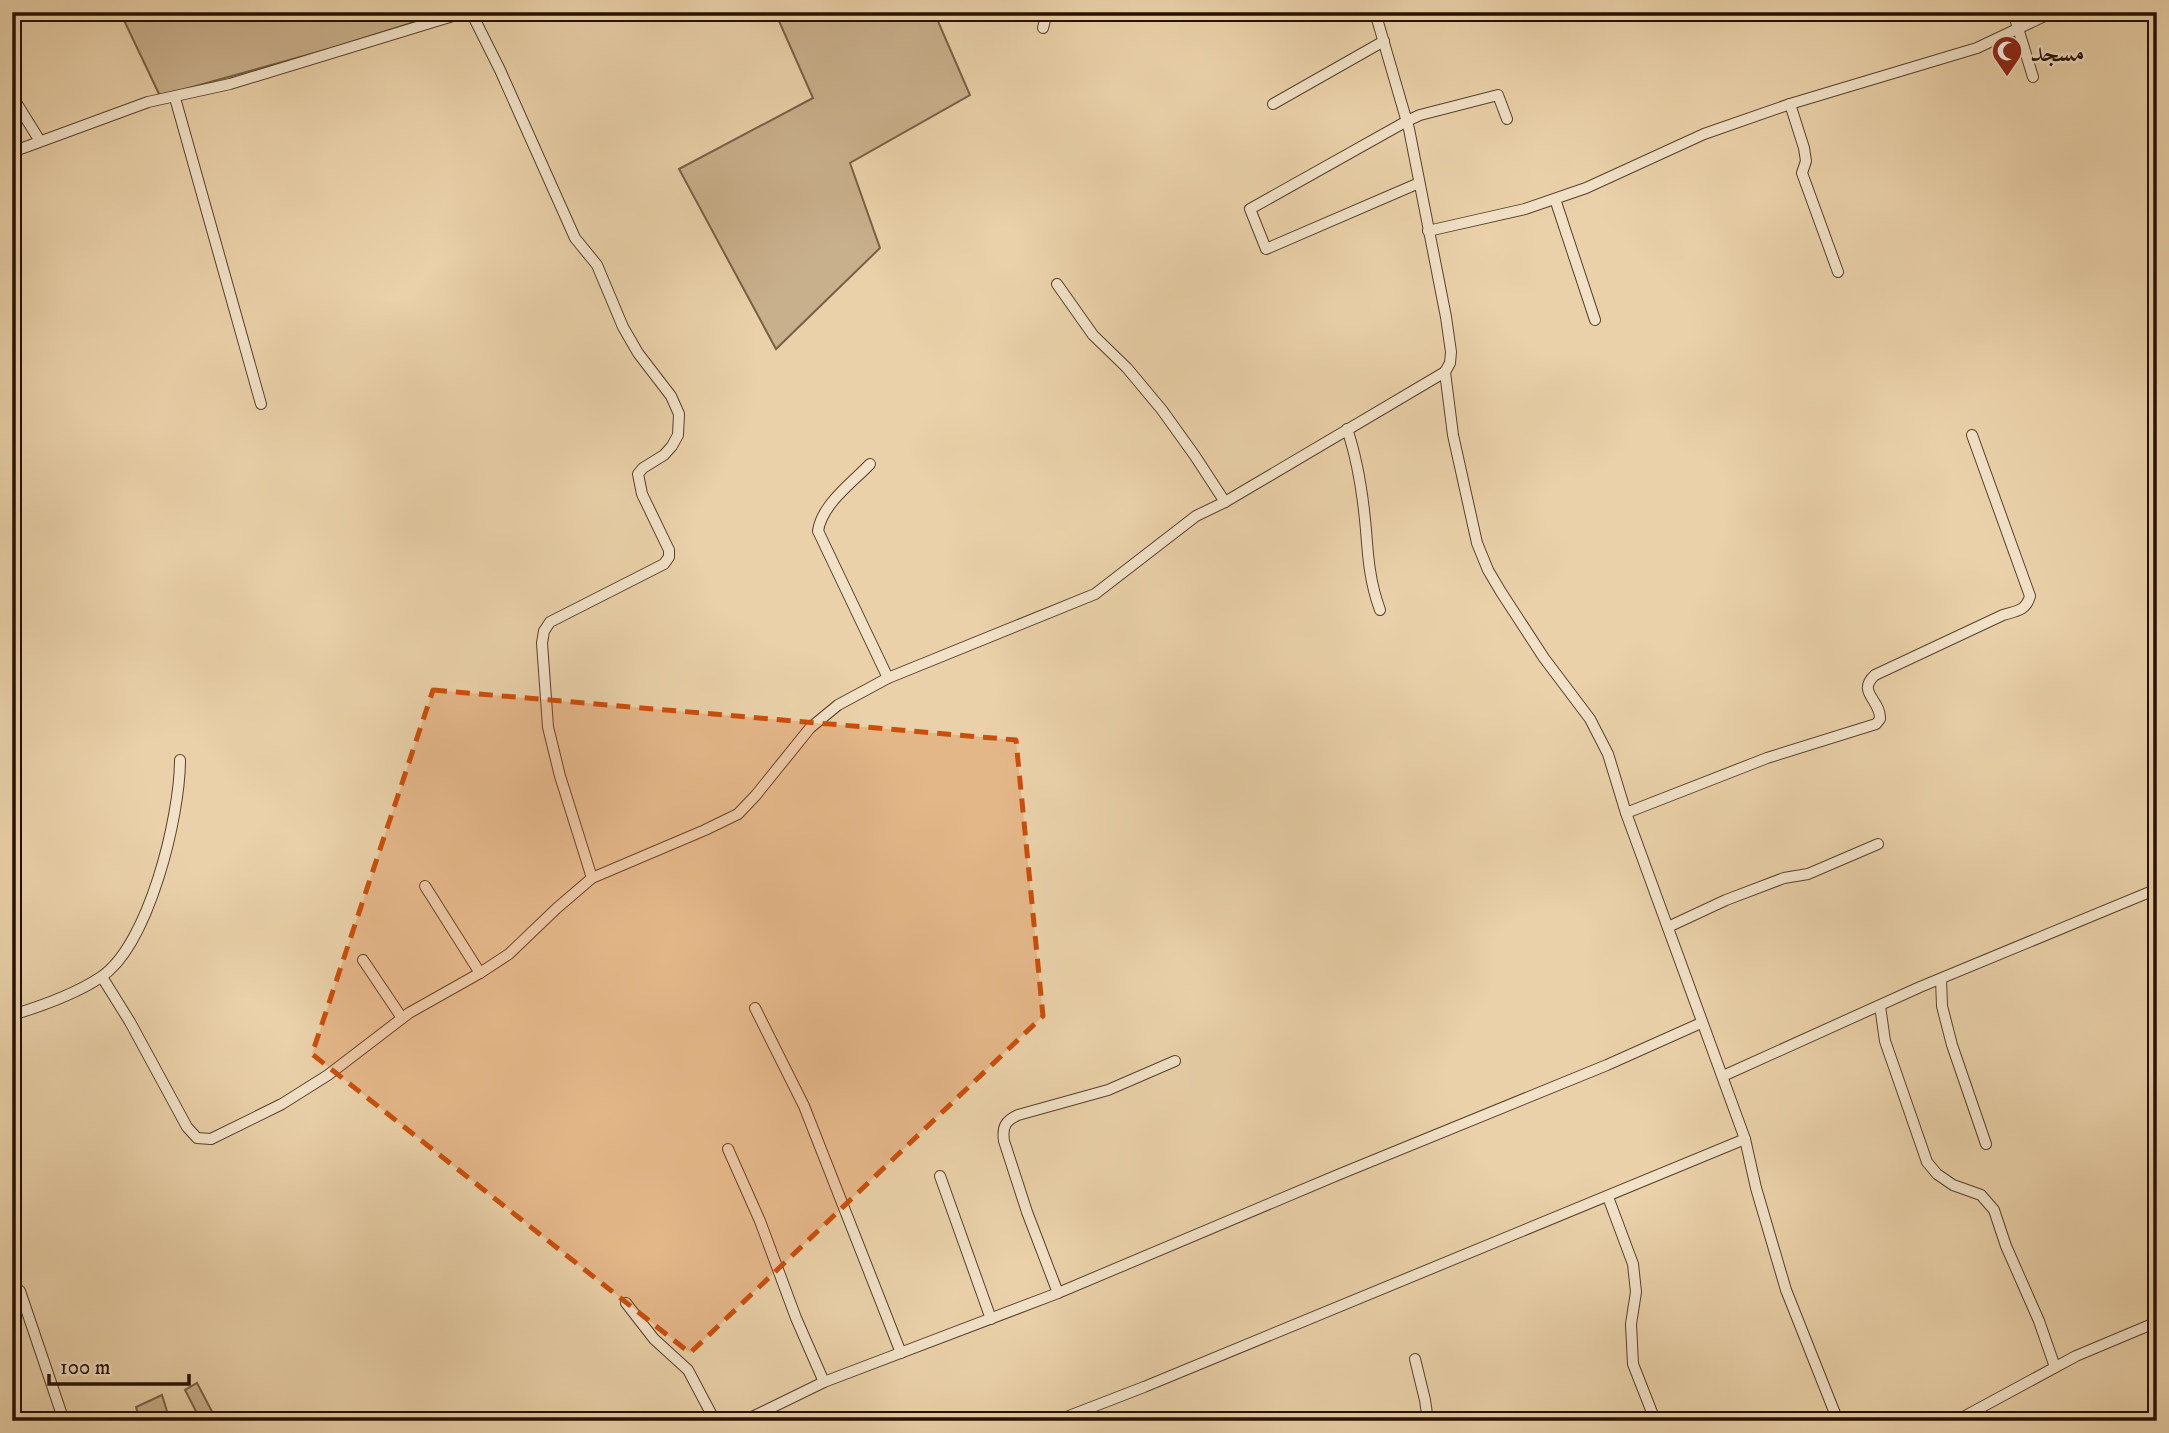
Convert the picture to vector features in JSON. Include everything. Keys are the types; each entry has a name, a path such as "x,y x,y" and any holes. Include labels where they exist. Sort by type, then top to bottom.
{"street":[{"path":"12,152 136,106 230,84 466,12"},
{"path":"471,12 575,238 597,265 623,327 638,353 671,396 679,414 678,435 672,446 638,474 642,494 669,551 669,557 664,564 550,622 544,631 542,643 548,727 560,776 592,878"},
{"path":"1043,27 1046,12"},
{"path":"102,976 187,1128 197,1138 211,1139 282,1104 328,1075 402,1018 509,954 592,878 738,814 810,728 838,705 888,678 1096,594 1196,516 1225,502 1445,372 1450,363 1451,352 1446,317 1406,121 1375,12"},
{"path":"2013,12 2033,77"},
{"path":"1428,230 1525,209 1555,199 1586,188 1704,134 1790,104 1977,48 2053,12"},
{"path":"1273,104 1384,41"},
{"path":"1419,183 1266,250 1250,209 1420,115 1498,95 1507,119"},
{"path":"12,96 40,141"},
{"path":"175,98 261,404"},
{"path":"1790,104 1804,148 1806,161 1802,173 1838,272"},
{"path":"1555,199 1595,320"},
{"path":"1056,284 1093,335 1127,368 1162,410 1225,502"},
{"path":"1445,372 1453,435 1477,543 1488,570 1544,658 1590,719 1608,754 1626,813 1745,1139 1756,1188 1786,1290 1838,1421"},
{"path":"1347,429 1359,479 1373,590 1380,610"},
{"path":"1626,813 1767,758 1876,724 1881,713 1867,689 1868,681 1875,675 1992,620 2023,609 2028,604 2030,596 1972,435"},
{"path":"870,464 829,507 820,520 818,531 888,678"},
{"path":"12,1015 49,1003 102,976 118,961 133,940 164,858 173,824 180,760"},
{"path":"1668,928 1726,900 1784,878 1808,874 1878,844"},
{"path":"425,886 480,973"},
{"path":"1723,1076 1941,979 2157,889"},
{"path":"363,960 402,1018"},
{"path":"1941,979 1942,1006 1952,1045 1986,1144"},
{"path":"1880,1006 1885,1041 1927,1162 1937,1174 1953,1185 1980,1195 1994,1210 2006,1247 2039,1321 2055,1367"},
{"path":"755,1008 804,1106 901,1353"},
{"path":"744,1421 824,1382 1058,1293 1607,1065 1701,1023"},
{"path":"1058,1293 1027,1212 1002,1129 1008,1120 1018,1115 1108,1090 1175,1061"},
{"path":"1056,1421 1069,1418 1745,1139"},
{"path":"727,1149 760,1221 796,1318 824,1382"},
{"path":"940,1176 991,1319"},
{"path":"1608,1196 1633,1264 1636,1292 1631,1324 1633,1364 1653,1415"},
{"path":"20,1291 64,1421"},
{"path":"626,1303 654,1339 688,1370 715,1421"},
{"path":"1956,1421 2076,1356 2157,1322"},
{"path":"1415,1359 1428,1421"}],"highlighted area":[{"path":"433,690 1016,740 1043,1016 690,1353 312,1054"}],"shaded area":[{"path":"120,12 446,12 336,47 160,96"},
{"path":"775,12 934,12 970,95 850,163 880,248 776,349 679,169 813,98"},
{"path":"197,1383 217,1421 201,1421 185,1390"},
{"path":"162,1395 170,1421 140,1421 136,1407"}],"place":[{"name":"مسجد","path":"2007,78"}]}
